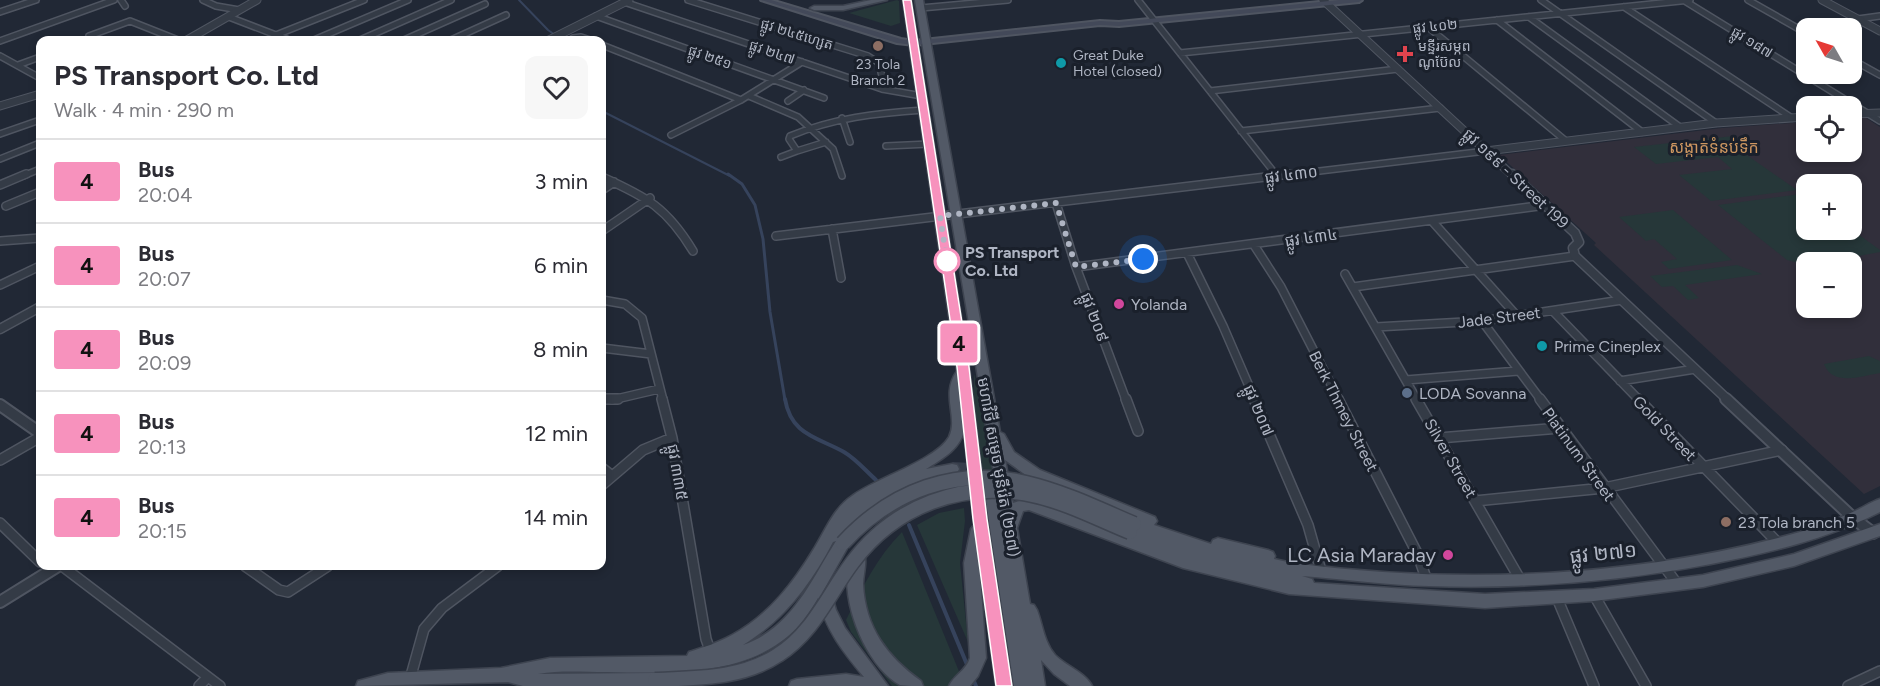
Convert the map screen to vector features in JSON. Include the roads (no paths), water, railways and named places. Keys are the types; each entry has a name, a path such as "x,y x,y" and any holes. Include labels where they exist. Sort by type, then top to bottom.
{"main road":[{"path":"764,0 900,41 1005,35 1022,30 1100,23 1119,24 1152,17 1300,0"},
{"path":"788,0 920,39"},
{"path":"813,8 850,8 883,0"},
{"name":"មហាវិថី សម្តេច មុនីរ៉េត (២១៧)","path":"907,0 920,39 956,215 1019,588 1015,651 1004,686"},
{"path":"1152,17 1359,0"},
{"name":"មហាវិថី សម្តេច មុនីរ៉េត (២១៧)","path":"920,4 922,96 963,367 980,519 1015,651 1037,686"},
{"path":"880,686 836,626 829,611 826,587 833,550 834,522 856,500 935,457 952,442 957,424 955,391 963,367"},
{"path":"993,428 1009,456 1035,474 1186,535 1321,571"},
{"path":"508,675 547,665 721,660 739,655 772,640 796,619 815,593 843,525 876,497 923,475 952,469"},
{"path":"672,663 711,653 742,639 778,613 833,550 868,517 895,498 936,484 973,479 1007,479 1034,485 1207,559 1323,589"},
{"path":"364,686 372,683 508,675 543,682 656,680 725,675 746,670 777,656 803,635 817,619 859,553 883,527 908,510 941,497 972,491 1008,491 1032,495 1193,546 1289,569 1321,571"},
{"path":"993,501 1022,686"},
{"path":"1010,527 1018,506 1035,505 1165,555 1215,571 1289,588 1485,601 1594,595 1678,585 1794,560 1876,531"},
{"name":"ផ្លូវ ២៧១","path":"1321,571 1427,581 1521,581 1583,577 1664,567 1779,544 1853,518 1880,505"},
{"path":"957,686 974,670 978,646 971,563 980,519"},
{"path":"859,553 854,584 861,622 888,663 915,686"},
{"path":"1019,588 1033,619 1041,647 1065,674 1084,686"},
{"path":"467,676 488,686"},
{"path":"797,686 846,681 869,686"}],"street":[{"path":"0,12 36,0"},
{"path":"0,41 114,0"},
{"path":"121,0 125,6"},
{"path":"203,0 216,6 239,10"},
{"path":"194,36 256,0"},
{"path":"229,17 276,35 364,0"},
{"path":"323,36 408,0"},
{"path":"369,36 451,0"},
{"name":"ផ្លូវ ២៤៥ហ្សេត","path":"688,0 876,60 879,63 884,86 882,89"},
{"path":"920,4 1008,0"},
{"path":"1138,0 1277,176"},
{"path":"1541,0 1716,123"},
{"name":"ផ្លូវ ១៨៧","path":"1685,0 1880,121"},
{"name":"ផ្លូវ ៤០២","path":"1180,53 1690,0"},
{"path":"1748,0 1796,27"},
{"path":"1822,0 1856,18"},
{"path":"558,36 626,1"},
{"name":"ផ្លូវ ២៤៧","path":"626,1 882,89 922,96"},
{"name":"ផ្លូវ ១៩៩ - Street 199","path":"1324,2 1579,237 1579,242 1573,248 1575,256"},
{"path":"413,36 485,4"},
{"path":"1624,7 1792,118"},
{"path":"460,36 506,15"},
{"name":"ផ្លូវ ២៥១","path":"596,16 824,98"},
{"path":"1529,16 1680,127"},
{"path":"1862,18 1880,16"},
{"path":"1497,20 1641,132"},
{"path":"89,36 130,21 168,36"},
{"path":"1862,21 1880,31"},
{"path":"1428,27 1566,141"},
{"path":"606,47 741,100"},
{"path":"0,56 36,76"},
{"path":"18,66 36,59"},
{"path":"670,135 741,100 802,62"},
{"path":"1862,65 1880,75"},
{"path":"1210,91 1398,69"},
{"path":"788,101 804,90"},
{"path":"0,106 36,95"},
{"path":"748,96 788,111 826,142 833,149 842,176"},
{"path":"1241,130 1440,108"},
{"path":"797,151 789,138 809,128 869,113 924,110"},
{"path":"1862,113 1880,112"},
{"path":"842,118 850,142"},
{"name":"ផ្លូវ ៤៣០","path":"776,237 1680,127 1796,118"},
{"path":"0,134 36,121"},
{"path":"781,157 826,142"},
{"path":"886,146 929,144"},
{"path":"0,159 36,145"},
{"path":"0,185 36,171"},
{"path":"606,179 650,198 667,212 680,228 693,251"},
{"path":"606,187 614,182"},
{"path":"6,206 36,194"},
{"path":"606,228 650,198"},
{"name":"ផ្លូវ ២០៩","path":"1056,203 1076,267 1138,431"},
{"name":"ផ្លូវ ៤៣៤","path":"1076,267 1546,205"},
{"path":"1432,221 1517,316"},
{"path":"832,229 842,278"},
{"path":"0,242 36,236"},
{"name":"Berk Thmey Street","path":"1254,245 1281,286 1418,555 1427,581"},
{"name":"ផ្លូវ ២០៧","path":"1187,253 1212,300 1317,547 1321,571"},
{"path":"1353,287 1575,256 1853,518 1876,531"},
{"path":"0,285 36,268"},
{"name":"Silver Street","path":"1345,274 1521,581"},
{"name":"Jade Street","path":"1376,327 1482,321 1622,300"},
{"name":"ផ្លូវ ៣៣៥","path":"606,301 634,307 642,318 672,438 706,639 711,653"},
{"path":"0,329 36,309"},
{"name":"Gold Street","path":"1553,311 1779,544"},
{"name":"Platinum Street","path":"1482,321 1678,585"},
{"path":"606,348 651,354"},
{"path":"1620,381 1695,369"},
{"path":"1406,380 1518,371"},
{"path":"606,399 612,400 659,389"},
{"path":"0,405 36,432"},
{"path":"1439,438 1560,428"},
{"path":"0,460 36,438"},
{"path":"606,481 637,454 656,441 672,438"},
{"path":"1475,501 1604,488 1782,450"},
{"path":"606,471 612,476"},
{"path":"0,523 36,558"},
{"path":"0,602 49,570"},
{"path":"58,570 220,686"},
{"path":"251,570 279,590 288,592 322,570"},
{"path":"404,682 424,629 442,608 493,570"},
{"path":"1594,595 1646,686"},
{"path":"1557,598 1594,686"},
{"path":"1848,686 1880,671"},
{"path":"199,686 208,677"}],"waterway":[{"path":"519,0 556,36"},
{"path":"606,113 730,176"},
{"path":"728,174 742,184 755,205 763,239 770,312 785,400"},
{"path":"785,399 788,411 799,428 848,455 876,480"},
{"path":"909,525 968,667"},
{"path":"973,679 976,686"}],"tunnel":[{"path":"952,469 970,470 981,474"}],"place":[{"name":"23 Tola Branch 2","path":"878,46"},
{"name":"មន្ទីរសម្ភព ណូប៊ែល","path":"1405,54"},
{"name":"Great Duke Hotel (closed)","path":"1061,63"},
{"name":"PS Transport Co. Ltd","path":"947,261"},
{"name":"Yolanda","path":"1119,304"},
{"name":"Prime Cineplex","path":"1542,346"},
{"name":"LODA Sovanna","path":"1407,393"},
{"name":"23 Tola branch 5","path":"1726,522"},
{"name":"LC Asia Maraday","path":"1448,555"}],"district":[{"name":"សង្កាត់ទំនប់ទឹក","path":"1714,147"}]}
